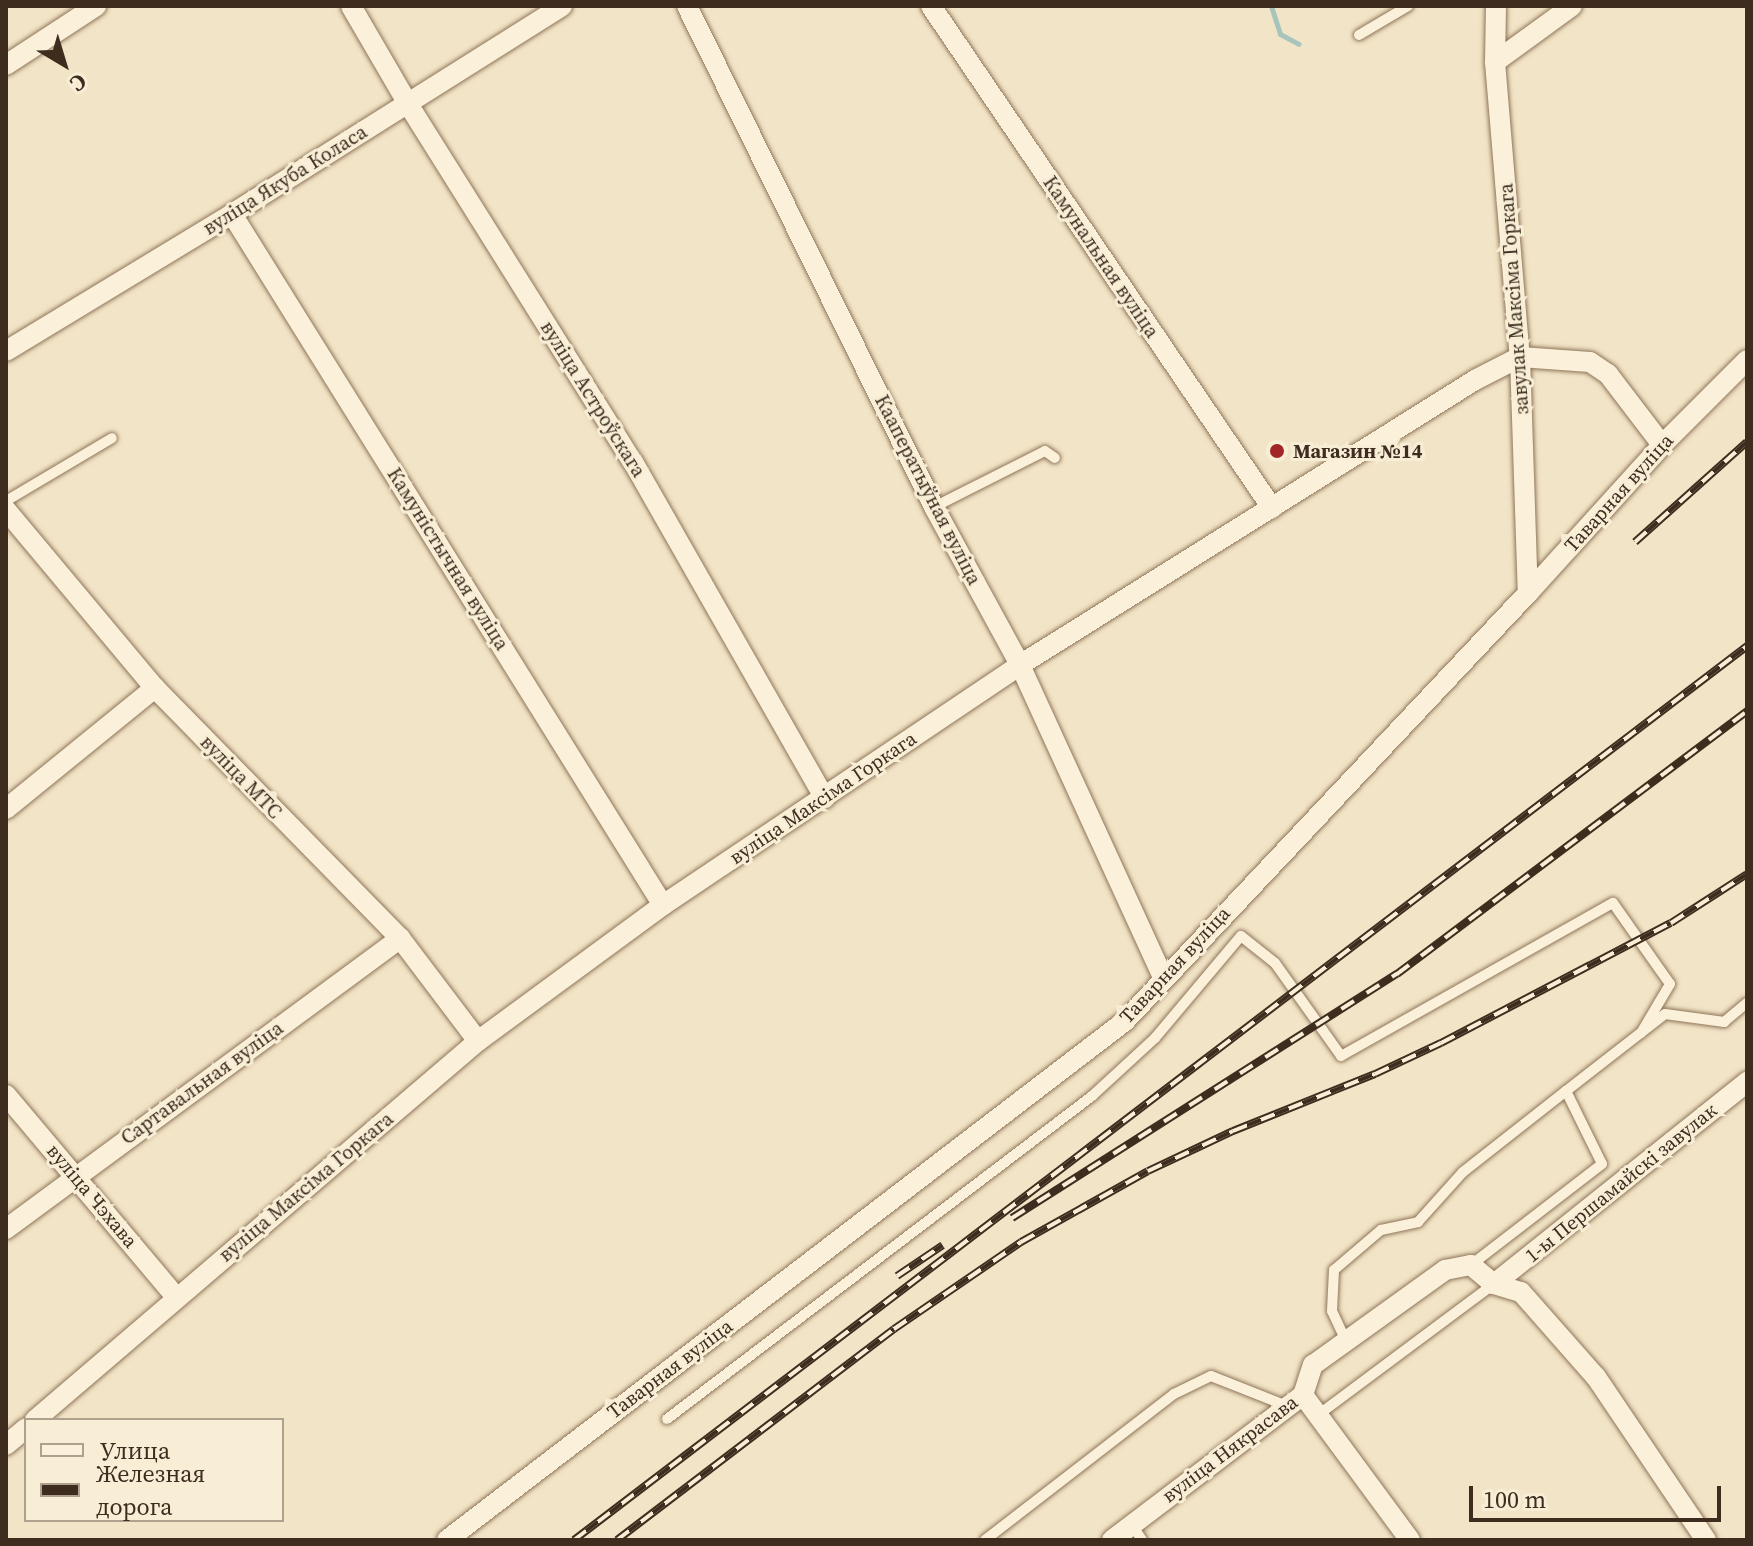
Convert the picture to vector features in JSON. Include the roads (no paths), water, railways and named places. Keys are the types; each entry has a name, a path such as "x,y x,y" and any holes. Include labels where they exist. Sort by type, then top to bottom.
{"street":[{"path":"6,65 96,6"},
{"name":"вуліца Астроўскага","path":"351,6 408,104 633,462 825,798"},
{"name":"вуліца Якуба Коласа","path":"6,351 232,214 562,6"},
{"name":"Кааператыўная вуліца","path":"687,6 934,507 1020,665 1163,977"},
{"name":"Камунальная вуліца","path":"931,6 1272,508"},
{"name":"завулак Максіма Горкага","path":"1496,6 1495,62 1520,357 1528,593"},
{"path":"1495,62 1572,6"},
{"name":"Камуністычная вуліца","path":"232,214 663,905"},
{"path":"1520,357 1590,362 1608,374 1662,445"},
{"name":"вуліца Максіма Горкага","path":"37,1418 478,1041 663,905 1020,665 1475,380 1520,357"},
{"name":"Таварная вуліца","path":"447,1540 1125,1021 1163,977 1528,593 1662,445 1747,360"},
{"name":"вуліца МТС","path":"6,510 155,688 400,938 478,1041"},
{"path":"6,809 155,688"},
{"name":"Сартавальная вуліца","path":"6,1229 400,938"},
{"name":"1-ы Першамайскі завулак","path":"1494,1284 1747,1082"},
{"name":"вуліца Чэхава","path":"6,1095 177,1298"},
{"path":"1471,1265 1494,1284 1521,1292 1596,1377 1706,1540"},
{"name":"вуліца Някрасава","path":"1112,1540 1137,1532 1295,1401 1313,1365 1445,1270 1471,1265"},
{"path":"1295,1401 1318,1415 1410,1540"},
{"path":"6,1445 24,1430"}],"lane":[{"path":"1359,35 1408,6"},
{"path":"6,501 112,438"},
{"path":"934,507 1045,451 1055,458"},
{"path":"667,1419 1092,1096 1155,1038 1241,936 1275,963 1341,1056 1613,903 1670,984 1641,1033"},
{"path":"1346,1341 1332,1311 1334,1270 1381,1230 1418,1222 1463,1172 1665,1014 1724,1022 1747,1003"},
{"path":"1471,1265 1602,1164 1566,1091"},
{"path":"1318,1415 1494,1284"},
{"path":"985,1540 1174,1394 1211,1376 1295,1401"}],"waterway":[{"path":"1271,6 1280,34 1299,44"}],"railway":[{"path":"1635,542 1747,442"},
{"path":"574,1540 1747,646"},
{"path":"1012,1218 1397,974 1747,711"},
{"path":"617,1540 894,1329 1021,1242 1148,1171 1233,1131 1375,1074 1441,1043 1671,923 1747,874"},
{"path":"897,1276 943,1245"}],"place":[{"name":"Магазин №14","path":"1277,451"}]}
